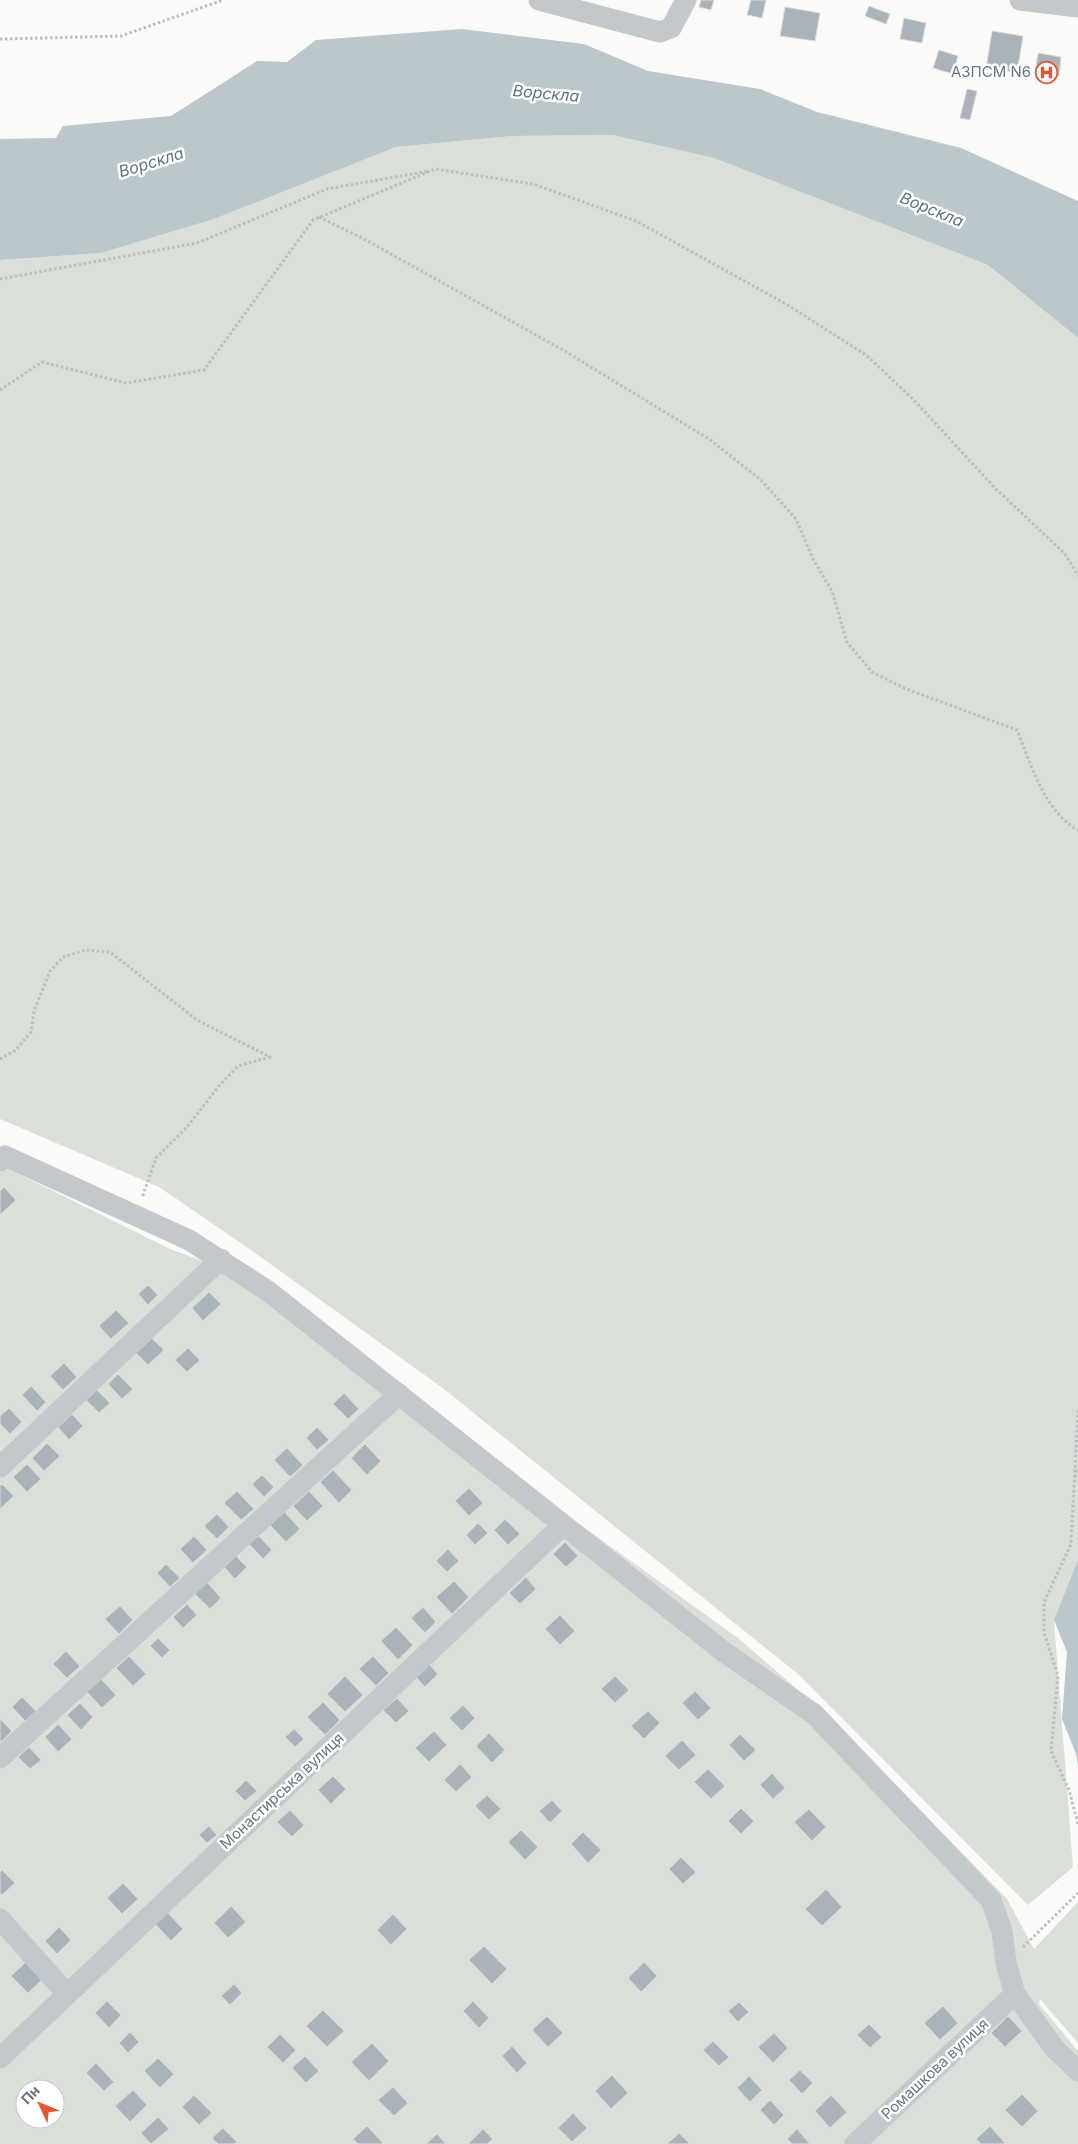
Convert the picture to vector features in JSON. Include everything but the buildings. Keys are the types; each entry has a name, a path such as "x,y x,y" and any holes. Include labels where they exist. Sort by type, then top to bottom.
{"street":[{"path":"539,0 660,32 671,28 686,0"},
{"path":"1020,0 1078,7"},
{"path":"3,1158 189,1240 268,1291 724,1652 814,1714 992,1900 1002,1931 1006,1964 1015,1994 1055,2049 1078,2070"},
{"path":"0,1467 221,1259"},
{"path":"0,1758 398,1394"},
{"name":"Монастирська вулиця","path":"0,2058 563,1525"},
{"path":"0,1919 67,1994"},
{"name":"Ромашкова вулиця","path":"855,2144 1015,1994"}],"path":[{"path":"0,39 121,36 223,0"},
{"path":"0,390 42,362 126,383 204,370 313,220 435,170"},
{"path":"0,280 197,243 327,189 435,170 533,184 636,221 794,309 866,354 913,400 994,487 1065,554 1078,576"},
{"path":"319,217 364,239 563,350 709,439 761,480 796,519 813,559 832,590 847,642 872,672 904,688 1017,730 1051,805 1070,826 1078,830"},
{"path":"0,1059 16,1050 31,1032 37,1004 50,971 63,957 86,950 110,952 197,1020 270,1057 238,1066 187,1127 156,1158 136,1215"},
{"path":"1078,1410 1071,1544 1044,1602 1044,1632 1058,1676 1051,1751 1069,1790 1078,1824"},
{"path":"1074,1480 1078,1470"},
{"path":"1006,1964 1078,1893"}],"shaded area":[{"path":"612,135 714,158 988,265 1078,338 1078,1560 1054,1621 1073,1867 1028,1905 798,1674 444,1389 251,1250 159,1187 0,1119 0,260 101,253 214,219 396,147 513,136"},
{"path":"0,1158 17,1173 170,1249 224,1269 738,1638 833,1720 1007,1899 1034,1949 1078,1902 1078,2043 1040,1999 1039,2004 1078,2051 1078,2144 0,2144"}],"water":[{"name":"Ворскла","path":"462,29 584,44 648,71 760,89 817,112 961,148 1078,201 1078,338 988,265 714,158 612,135 513,136 396,147 214,219 101,253 0,260 0,139 56,138 63,126 171,116 257,61 287,62 316,40"},
{"path":"1078,1560 1078,1766 1076,1754 1062,1719 1067,1652 1054,1620"}],"place":[{"name":"АЗПСМ N6","path":"1047,72"}]}
